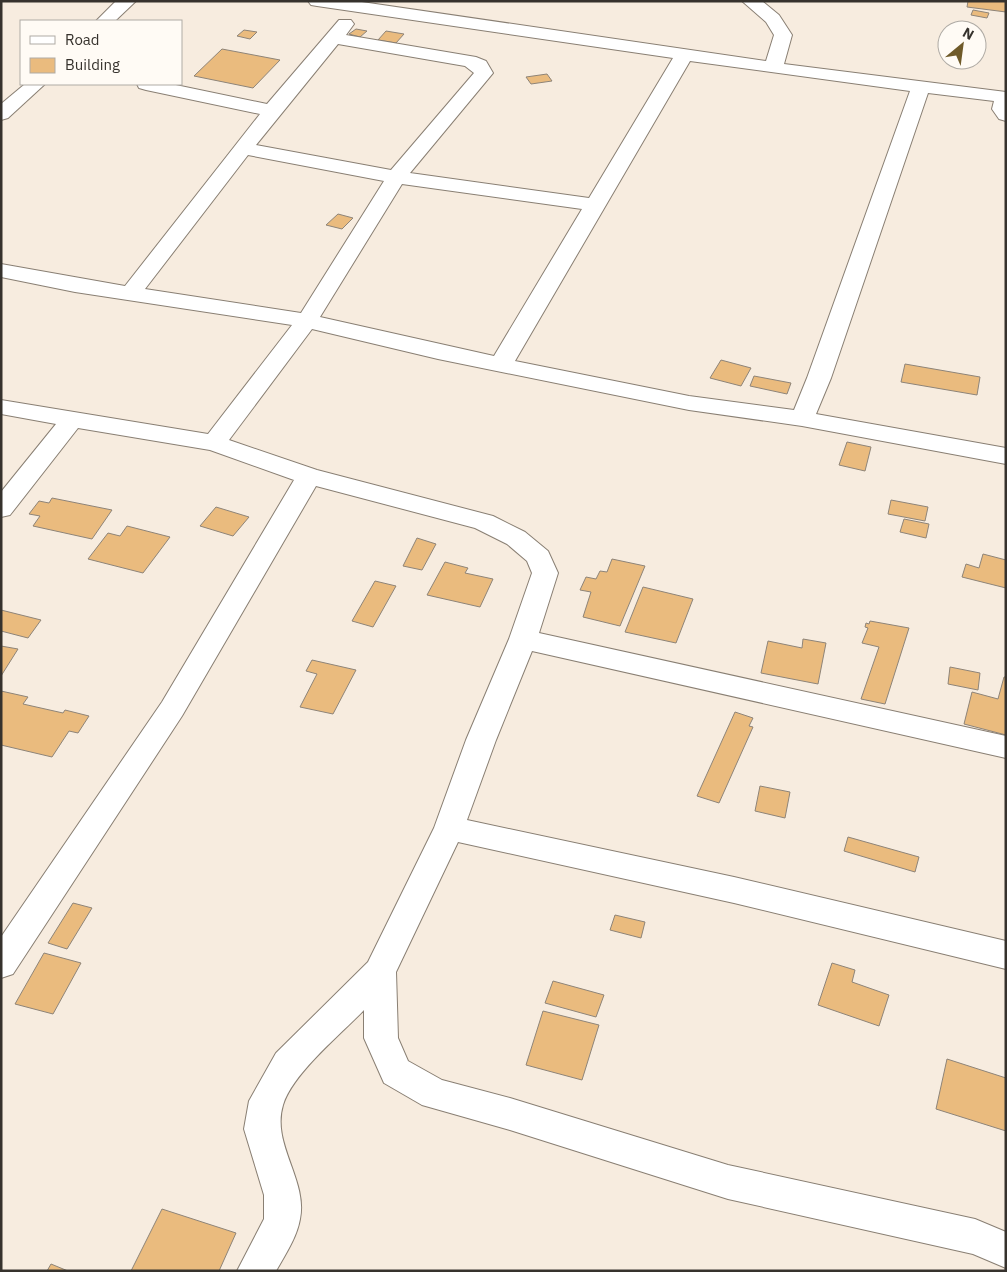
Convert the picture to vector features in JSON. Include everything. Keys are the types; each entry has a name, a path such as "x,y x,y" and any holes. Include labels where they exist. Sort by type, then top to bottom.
{"street":[{"path":"106,20 126,1"},
{"path":"317,1 684,55 1006,97 1002,109 1006,115"},
{"path":"751,1 773,20 783,35 774,67"},
{"path":"130,294 242,148 358,7"},
{"path":"214,443 307,321 396,177 484,72 479,65 470,61 333,38"},
{"path":"501,364 684,55"},
{"path":"1,114 35,85"},
{"path":"151,85 272,111"},
{"path":"802,419 819,378 921,87"},
{"path":"242,148 396,177 596,205"},
{"path":"1,270 130,294 307,321 689,403 802,419 1006,456"},
{"path":"1,407 214,443 309,476 484,522 516,538 539,557 545,573 523,639 481,740 449,828 380,972 288,1064 266,1101 262,1129 282,1195 282,1219 256,1271"},
{"path":"1,510 72,420"},
{"path":"1,964 172,710 309,476"},
{"path":"523,639 1006,747"},
{"path":"449,828 734,890 1006,955"},
{"path":"380,972 381,1038 396,1072 434,1094 510,1114 728,1182 976,1237 1006,1250"}],"building":[{"path":"968,1 1006,1 1006,12 967,7"},
{"path":"973,10 989,13 987,18 971,15"},
{"path":"356,29 367,31 360,37 349,34"},
{"path":"244,30 257,32 250,39 237,36"},
{"path":"386,31 404,34 396,43 378,40"},
{"path":"222,49 280,60 253,88 194,76"},
{"path":"547,74 552,81 531,84 526,77"},
{"path":"338,214 353,218 342,229 326,225"},
{"path":"721,360 751,368 741,386 710,378"},
{"path":"905,364 980,377 977,395 901,382"},
{"path":"754,376 791,383 787,394 750,386"},
{"path":"847,442 871,447 865,471 839,465"},
{"path":"52,498 112,510 92,539 33,526 40,516 29,514 39,501 49,503"},
{"path":"891,500 928,507 925,521 888,514"},
{"path":"216,507 249,517 233,536 200,526"},
{"path":"904,519 929,524 926,538 900,532"},
{"path":"127,526 170,537 143,573 88,559 108,533 120,536"},
{"path":"417,538 436,544 422,570 403,566"},
{"path":"983,554 1006,560 1006,588 962,577 966,564 979,568"},
{"path":"612,559 645,566 620,626 583,617 591,592 580,590 586,577 596,579 600,571 607,572"},
{"path":"445,562 468,568 465,573 493,579 480,607 427,595"},
{"path":"375,581 396,586 373,627 352,621"},
{"path":"643,587 693,599 676,643 625,632"},
{"path":"1,610 41,620 28,638 1,631"},
{"path":"870,621 909,628 885,704 861,699 879,647 862,643 868,628 865,627 866,623 869,624"},
{"path":"803,639 826,643 818,684 761,673 768,641 802,648"},
{"path":"1,646 18,649 1,676"},
{"path":"312,660 356,670 333,714 300,707 317,674 306,671"},
{"path":"950,667 980,673 978,690 948,684"},
{"path":"1004,677 1006,677 1006,735 964,724 972,692 998,699"},
{"path":"1,691 28,697 23,704 63,713 65,710 89,716 78,733 69,731 52,757 1,745"},
{"path":"735,712 753,718 749,726 753,727 719,803 697,796"},
{"path":"760,786 790,792 785,818 755,811"},
{"path":"848,837 919,857 915,872 844,851"},
{"path":"73,903 92,908 67,949 48,943"},
{"path":"615,915 645,922 641,938 610,930"},
{"path":"44,953 81,963 53,1014 15,1004"},
{"path":"832,963 855,970 852,982 889,995 879,1026 818,1005"},
{"path":"553,981 604,995 596,1017 545,1003"},
{"path":"543,1011 599,1025 582,1080 526,1065"},
{"path":"947,1059 1006,1078 1006,1131 936,1109"},
{"path":"162,1209 236,1233 219,1271 131,1271"},
{"path":"51,1264 68,1271 47,1271"}]}
